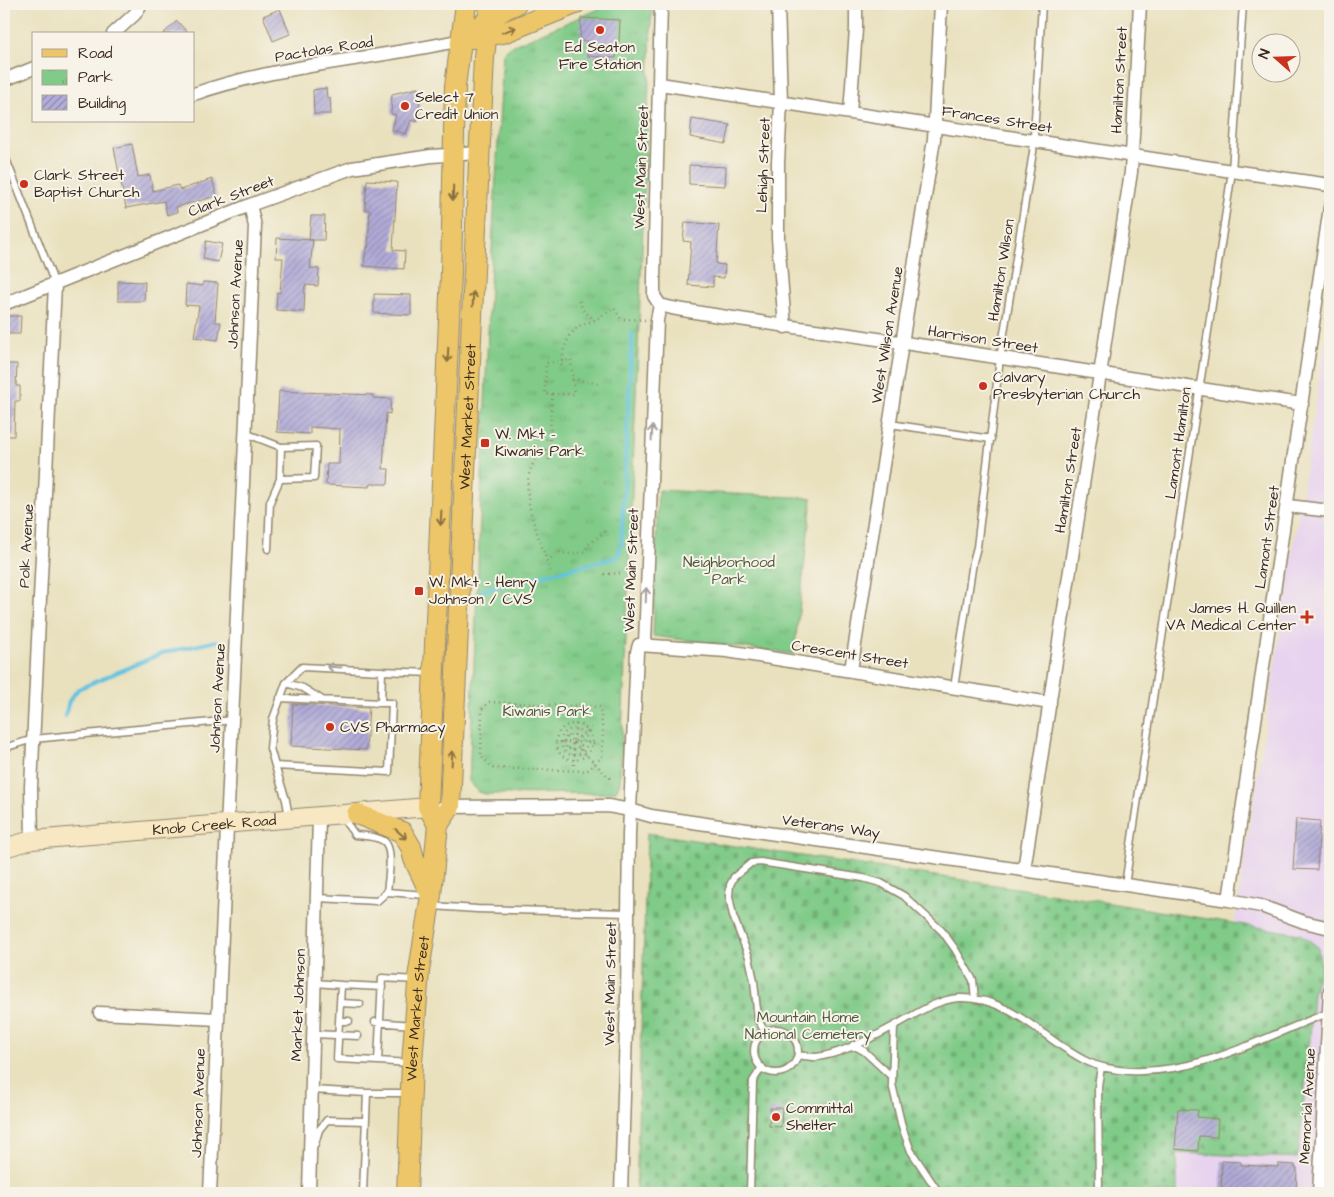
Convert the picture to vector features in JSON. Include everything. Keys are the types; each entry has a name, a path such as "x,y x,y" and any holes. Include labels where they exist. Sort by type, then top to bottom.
{"main road":[{"name":"West Market Street","path":"428,807 451,283 454,86 466,4"},
{"path":"461,40 488,20 516,4"},
{"path":"488,20 503,33 575,4"},
{"name":"West Market Street","path":"407,1193 412,1063 418,980 431,901 438,825 450,807 480,153 488,20"},
{"path":"428,807 438,825"},
{"name":"Knob Creek Road","path":"4,848 32,840 428,807"},
{"path":"349,815 402,832 411,847 431,901"}],"street":[{"path":"115,32 135,14 142,4"},
{"name":"West Main Street","path":"621,1193 630,810 637,652 639,644 645,644 657,320 660,305 654,296 654,279 661,4"},
{"name":"Lehigh Street","path":"778,4 781,102 778,163 778,238 785,326"},
{"path":"850,113 856,4"},
{"name":"West Wilson Avenue","path":"851,670 935,126 941,4"},
{"name":"Hamilton Street","path":"1024,870 1132,156 1140,4"},
{"name":"Pactolas Road","path":"195,94 244,79 334,62 423,49 461,40"},
{"path":"4,80 32,69"},
{"name":"Frances Street","path":"660,84 1330,185"},
{"name":"Clark Street","path":"4,304 250,205 352,168 382,162 480,153"},
{"name":"Johnson Avenue","path":"210,1193 255,226 250,205"},
{"name":"Lamont Street","path":"1229,900 1288,506 1330,207"},
{"name":"Polk Avenue","path":"32,840 31,787 55,284"},
{"name":"Harrison Street","path":"660,305 785,326 902,342 1302,404"},
{"path":"1288,506 1330,511"},
{"name":"Crescent Street","path":"645,644 726,651 1050,703"},
{"name":"Veterans Way","path":"428,807 608,806 650,816 1229,900 1261,906 1304,922 1330,928"},
{"name":"Market Johnson","path":"309,1193 319,817"},
{"name":"Memorial Avenue","path":"1320,1193 1330,991"},
{"path":"100,1013 218,1019"}],"lane":[{"name":"Hamilton Wilson","path":"954,688 973,562 977,547 1000,358 1033,141 1042,4"},
{"name":"Lamont Hamilton","path":"1125,885 1232,171 1242,4"},
{"path":"4,154 55,284"},
{"path":"890,424 991,439"},
{"path":"245,433 281,447 316,446 314,478 280,479"},
{"path":"268,549 270,502 280,479 281,447"},
{"path":"289,818 286,800 270,748 273,719 280,698 286,683 302,667 434,673"},
{"path":"382,670 382,703"},
{"path":"286,683 303,688 322,700"},
{"path":"275,766 389,772 392,703 280,698"},
{"path":"4,748 33,739 232,720"},
{"path":"317,898 377,901 387,892 390,856 385,842 381,839 355,835 349,815"},
{"path":"765,1032 758,1020 754,981 749,957 733,916 729,896 730,885 734,877 751,864 760,862 863,878 881,883 904,896 942,931 955,949 973,980 975,999"},
{"path":"387,892 478,909 628,913"},
{"path":"378,1061 376,1037 382,978 418,980"},
{"path":"315,983 382,987"},
{"path":"340,985 337,1059 412,1063"},
{"path":"798,1055 816,1057 853,1045 894,1026 938,1002 958,998 975,999 1014,1012 1064,1049 1086,1062 1113,1070 1141,1071 1173,1068 1205,1061 1230,1053 1328,1013"},
{"path":"340,1003 360,1004"},
{"path":"339,1021 349,1021"},
{"path":"377,1023 414,1025"},
{"path":"894,1026 892,1084 902,1126 910,1151 939,1193"},
{"path":"778,1029 791,1034 798,1046 798,1055 792,1066 774,1073 762,1067 755,1056 754,1049 756,1042 765,1032 778,1029"},
{"path":"314,1034 358,1036"},
{"path":"853,1045 864,1050 892,1077"},
{"path":"750,1193 753,1081 762,1067"},
{"path":"1100,1193 1098,1086 1101,1067"},
{"path":"311,1090 411,1093"},
{"path":"363,1193 367,1093"},
{"path":"309,1193 313,1188 316,1139 319,1130 328,1120 366,1121"}],"path":[{"path":"579,301 583,310 595,320"},
{"path":"562,363 564,349 569,336 579,326 595,320 614,308 621,319 657,320"},
{"path":"571,360 572,379 574,394 545,394 546,363 562,363 571,360"},
{"path":"572,379 601,384"},
{"path":"549,460 552,394"},
{"path":"526,439 550,439"},
{"path":"550,447 540,453 533,464 528,478 527,493 537,535 550,571"},
{"path":"547,561 560,552 566,554 586,551 588,545 607,530"},
{"path":"604,574 622,573"},
{"path":"489,702 600,707 603,732 602,757 594,763 587,771 494,768 481,756 482,710 489,702"},
{"path":"574,765 573,742 577,720"},
{"path":"574,757 564,752 561,746 569,726 576,725 588,731 592,740 590,752 587,756"},
{"path":"560,726 573,742 612,780"},
{"path":"560,755 591,728"},
{"path":"565,733 575,729"},
{"path":"574,757 583,752 587,744 584,734 575,729"},
{"path":"554,742 558,733 574,734 580,737 582,743 580,749"},
{"path":"554,742 597,743"},
{"path":"554,742 560,755"},
{"path":"563,742 567,748 573,750 580,749"},
{"path":"560,755 568,758 587,756"}],"shaded area":[{"name":"James H. Quillen VA Medical Center","path":"1330,311 1330,1193 1177,1193 1177,1153 1298,1158 1313,993 1321,967 1300,934 1235,923"}],"green space":[{"name":"Kiwanis Park","path":"611,4 650,4 652,9 620,783 616,791 605,793 486,794 479,792 469,781 490,285 503,53 509,47"},
{"name":"Neighborhood Park","path":"658,490 812,498 794,654 653,636"},
{"name":"Mountain Home National Cemetery","path":"647,833 1036,891 1300,934 1318,947 1321,967 1313,993 1298,1158 1177,1153 1177,1193 636,1193"}],"building":[{"path":"280,9 290,34 273,41 263,16"},
{"name":"Ed Seaton Fire Station","path":"581,18 620,20 619,42 616,42 616,58 587,56 588,41 580,41"},
{"path":"177,21 187,32 165,32"},
{"path":"326,88 327,98 330,98 331,114 314,114 313,90"},
{"name":"Select 7 Credit Union","path":"418,88 420,101 417,122 411,120 406,134 392,130 396,115 391,114 392,94"},
{"path":"692,119 730,125 726,144 690,137"},
{"path":"132,144 138,177 150,175 153,191 178,185 180,190 212,179 217,196 176,207 177,212 167,215 164,201 126,208 114,148"},
{"path":"689,165 726,167 725,186 689,184"},
{"path":"367,180 397,182 393,250 405,251 404,269 364,266 366,248 368,248 370,210 365,210"},
{"path":"311,216 325,216 324,240 309,240"},
{"path":"685,222 719,225 716,264 725,265 724,278 713,277 713,287 688,285 691,242 683,241"},
{"path":"277,238 313,240 310,268 319,269 318,286 305,285 304,312 276,310 277,292 280,293 283,258 276,258"},
{"path":"206,241 222,244 218,262 203,259"},
{"path":"118,281 145,282 144,301 118,301"},
{"path":"203,282 218,283 215,322 221,322 218,340 194,337 199,306 185,305 186,284 203,286"},
{"path":"374,294 411,295 411,315 374,313"},
{"path":"4,316 21,316 20,334 4,334"},
{"path":"4,364 17,364 16,386 20,386 20,401 15,401 14,436 4,436"},
{"path":"279,391 373,395 373,398 391,399 390,414 386,413 383,469 389,469 388,484 370,484 369,487 326,485 327,464 339,464 340,429 310,427 310,434 277,432"},
{"name":"CVS Pharmacy","path":"293,704 369,708 366,750 291,746"},
{"path":"1296,819 1320,821 1317,870 1293,869"},
{"name":"Committal Shelter","path":"770,1108 782,1108 781,1127 769,1126"},
{"path":"1178,1109 1198,1110 1197,1117 1218,1119 1217,1137 1199,1136 1198,1151 1175,1149"},
{"path":"1222,1161 1241,1162 1241,1165 1278,1167 1278,1164 1295,1165 1295,1168 1297,1168 1296,1193 1221,1193"}],"waterway":[{"path":"483,590 618,557 621,545 632,334"},
{"path":"65,716 69,701 78,689 163,653 217,641"}],"place":[{"name":"Ed Seaton Fire Station","path":"600,30"},
{"name":"Select 7 Credit Union","path":"405,106"},
{"name":"Clark Street Baptist Church","path":"24,184"},
{"name":"Calvary Presbyterian Church","path":"983,386"},
{"name":"W. Mkt - Kiwanis Park","path":"485,443"},
{"name":"W. Mkt - Henry Johnson / CVS","path":"419,591"},
{"name":"James H. Quillen VA Medical Center","path":"1307,617"},
{"name":"CVS Pharmacy","path":"330,727"},
{"name":"Committal Shelter","path":"776,1117"}]}
